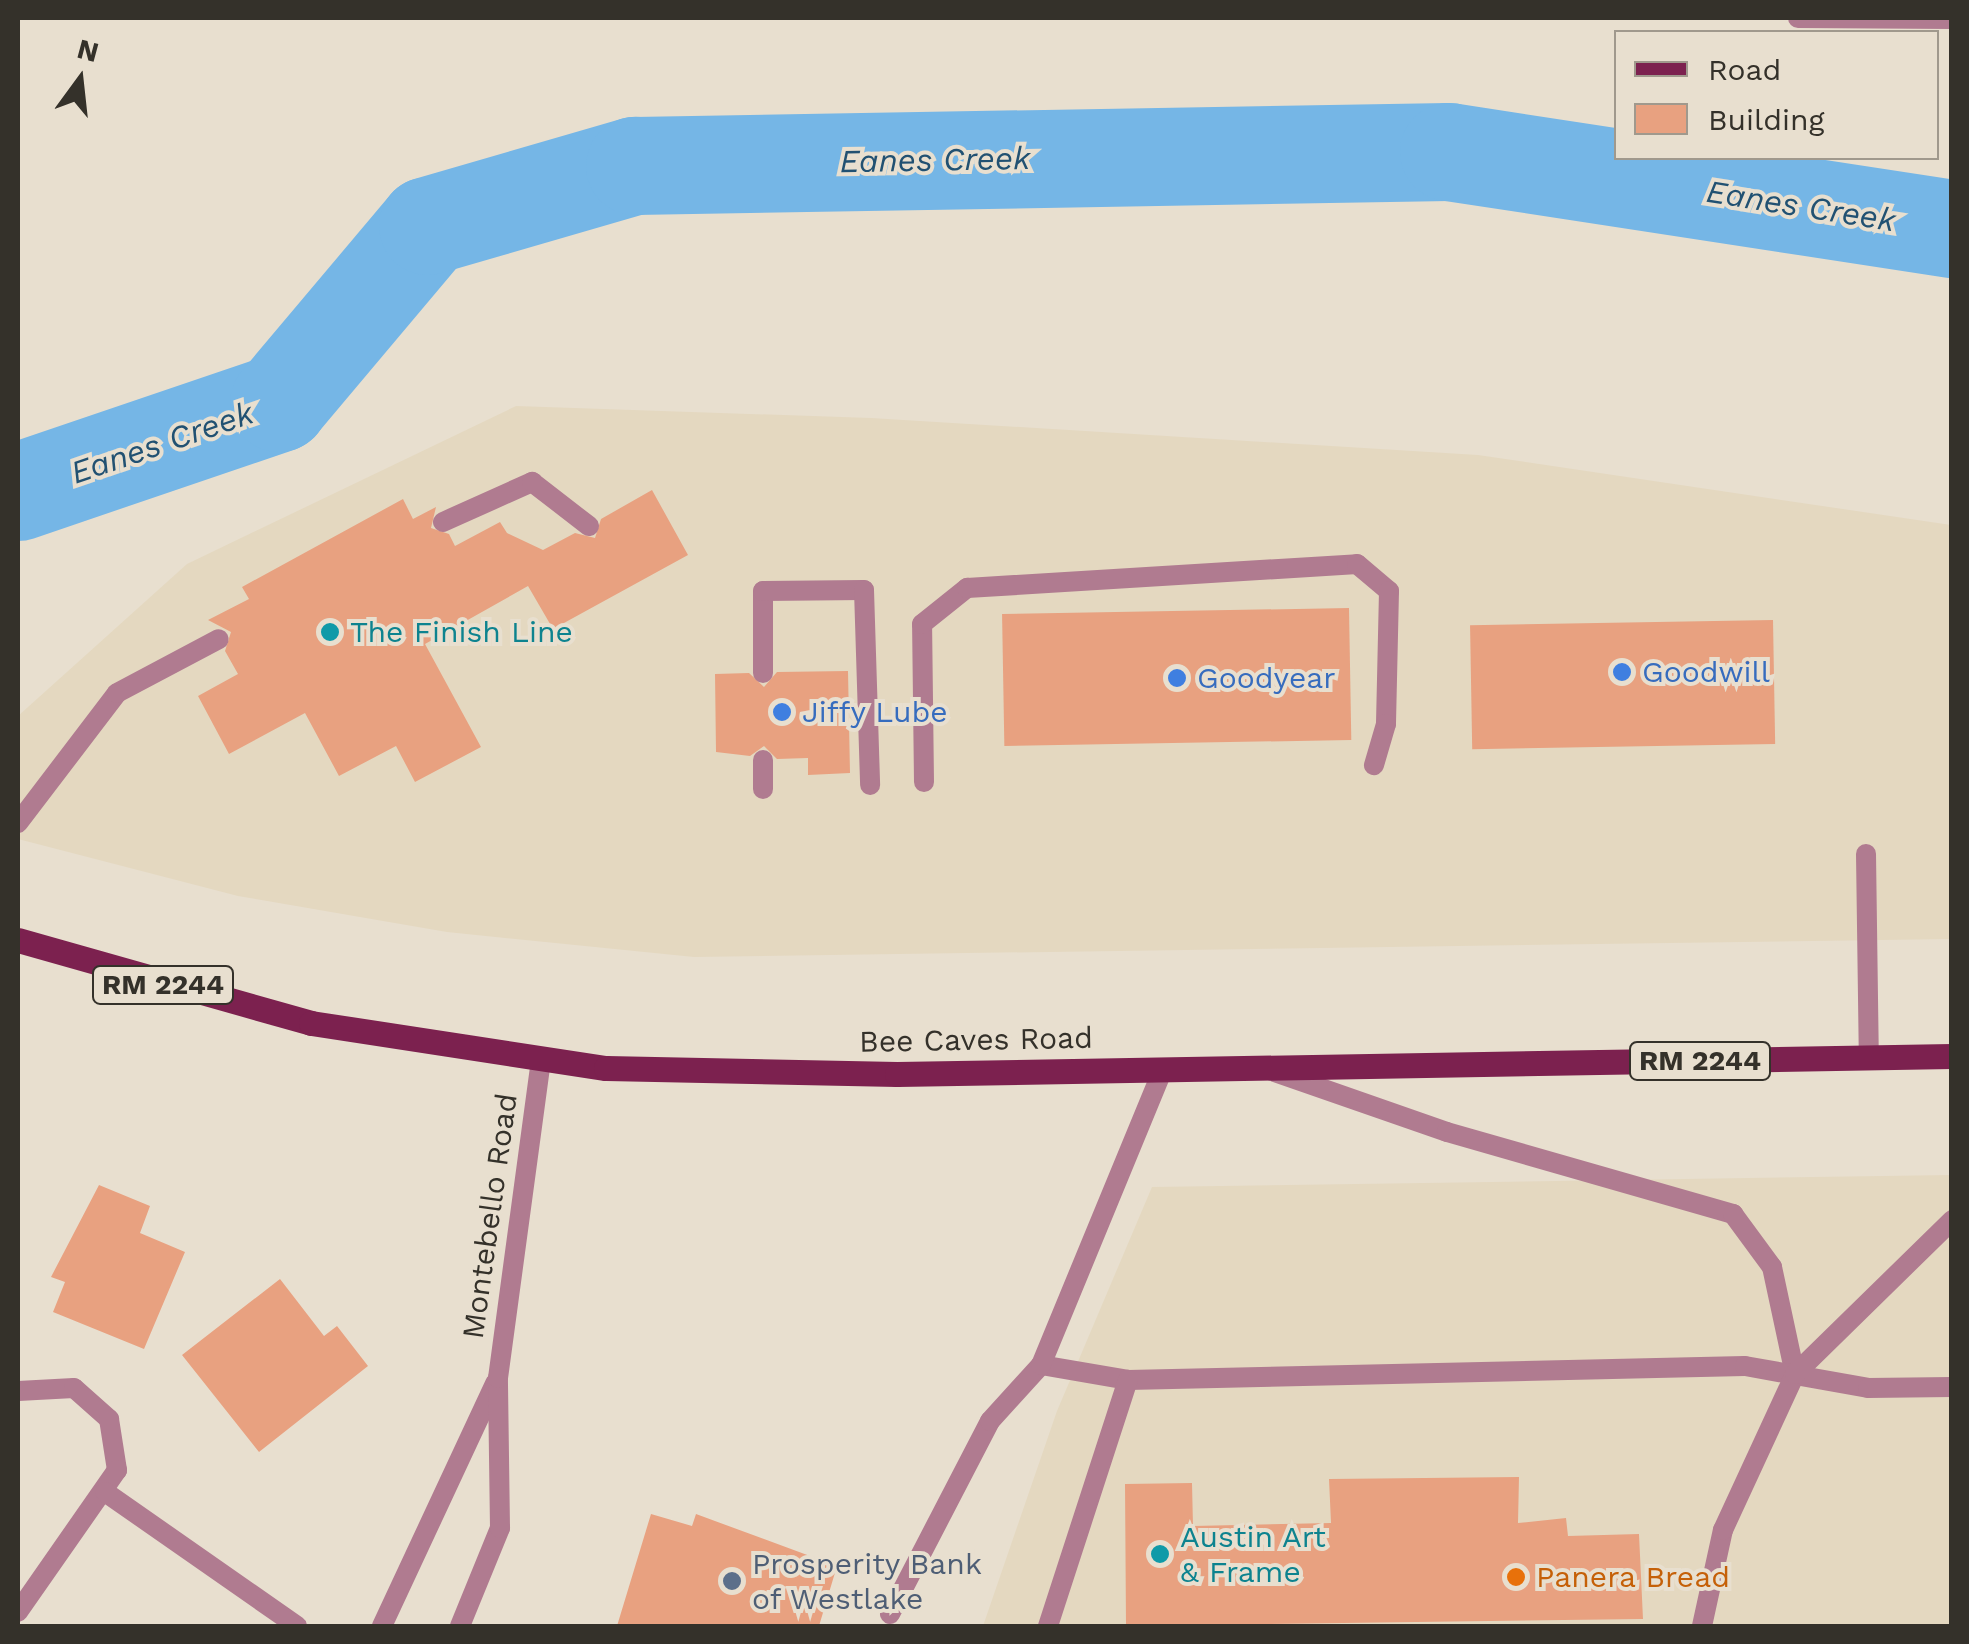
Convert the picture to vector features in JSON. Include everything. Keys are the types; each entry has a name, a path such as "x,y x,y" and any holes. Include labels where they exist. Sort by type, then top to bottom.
{"main road":[{"name":"Bee Caves Road","path":"18,940 292,1019 541,1062 806,1074 1952,1056"}],"street":[{"path":"1798,18 1952,19"},
{"path":"443,522 532,482 588,526"},
{"path":"924,782 922,624 967,588 1357,564 1389,592 1386,724 1374,765"},
{"path":"763,672 763,591 864,590 870,785"},
{"path":"18,823 117,693 218,639"},
{"path":"763,760 764,789"},
{"path":"1866,854 1870,1058"},
{"name":"Montebello Road","path":"460,1626 500,1528 498,1378 541,1062"},
{"path":"1266,1068 1448,1132 1733,1214 1772,1267 1795,1374"},
{"path":"890,1614 990,1421 1040,1365 1162,1070"},
{"path":"1702,1626 1723,1530 1795,1374 1952,1220"},
{"path":"1040,1365 1128,1380 1745,1366 1868,1388 1952,1388"},
{"name":"Montebello Road","path":"382,1626 498,1378"},
{"path":"1048,1626 1128,1380"},
{"path":"18,1391 74,1388 109,1419 117,1470 18,1612"},
{"path":"104,1492 297,1626"}],"shaded area":[{"path":"516,406 871,418 1478,455 1951,525 1951,939 694,957 447,932 238,896 18,839 18,716 187,564"},
{"path":"1951,1175 1951,1626 983,1626 1057,1411 1152,1187"}],"building":[{"name":"The Finish Line","path":"652,490 688,555 553,629 528,586 425,644 481,747 415,782 396,746 339,776 305,713 229,754 198,696 238,674 225,651 231,632 208,620 249,599 242,587 403,499 413,519 436,507 431,528 449,534 455,546 500,522 507,533 543,550 575,533 595,538 601,519"},
{"name":"Goodyear","path":"1349,608 1351,740 1004,746 1002,614"},
{"name":"Goodwill","path":"1773,620 1775,744 1472,749 1470,625"},
{"name":"Jiffy Lube","path":"848,671 850,773 808,775 808,758 777,759 764,746 750,756 716,752 715,674 749,673 764,687 777,672"},
{"path":"99,1185 150,1206 140,1233 185,1252 144,1349 53,1312 65,1282 51,1277"},
{"path":"280,1279 324,1336 337,1326 368,1366 259,1452 182,1355"},
{"path":"1519,1477 1518,1523 1566,1518 1568,1536 1639,1534 1643,1619 1126,1626 1125,1484 1192,1483 1193,1526 1331,1523 1329,1479"},
{"name":"Prosperity Bank of Westlake","path":"651,1514 692,1526 696,1514 837,1566 819,1626 617,1626"}],"waterway":[{"name":"Eanes Creek","path":"18,492 279,403 428,226 635,166 1449,152 1952,229"}],"place":[{"name":"The Finish Line","path":"330,632"},
{"name":"Goodwill","path":"1622,672"},
{"name":"Goodyear","path":"1177,678"},
{"name":"Jiffy Lube","path":"782,712"},
{"name":"Austin Art & Frame","path":"1160,1554"},
{"name":"Panera Bread","path":"1516,1577"},
{"name":"Prosperity Bank of Westlake","path":"732,1581"}]}
